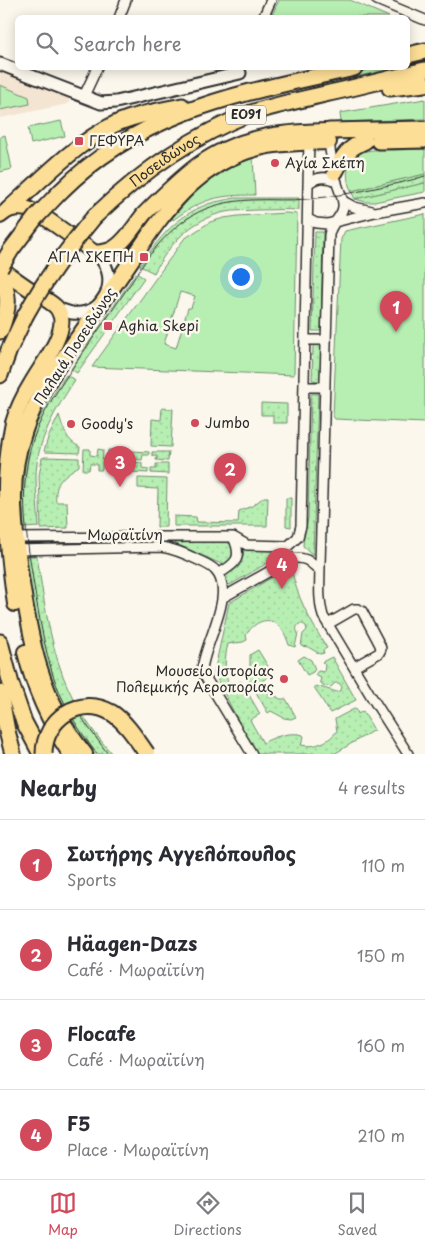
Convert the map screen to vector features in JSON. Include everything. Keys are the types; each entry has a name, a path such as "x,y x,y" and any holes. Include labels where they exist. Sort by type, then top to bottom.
{"highway":[{"path":"410,55 425,51"},
{"name":"ΕΟ91","path":"0,268 36,217 61,191 93,162 137,134 200,106 254,91 345,70"},
{"name":"Ποσειδώνος","path":"0,375 9,350 35,297 70,246 94,217 156,164 214,129 253,113 425,70"},
{"path":"275,106 425,84"},
{"path":"2,213 82,146 116,124 139,115 254,91"},
{"path":"329,137 425,129"},
{"path":"329,137 365,141 425,140"},
{"path":"336,177 347,151 365,141"},
{"path":"0,268 8,294 5,319 0,331"},
{"path":"0,642 22,716 42,754"},
{"path":"0,693 13,754"},
{"path":"42,754 45,740 55,723 70,711 89,707 102,709 118,718 137,739 147,754"}],"main road":[{"name":"Παλαιά Ποσειδώνος","path":"95,253 113,249 162,196 198,165 236,144 287,133 310,137 329,137"},
{"name":"Παλαιά Ποσειδώνος","path":"70,754 48,718 33,680 18,620 12,544 13,485 17,458 25,431 49,380 133,257 174,202 203,174 221,162 259,147 310,137"},
{"path":"2,213 18,208 28,209 40,214 95,253"},
{"path":"0,268 57,308"},
{"name":"Παλαιά Ποσειδώνος","path":"57,308 61,321 60,334 32,381 13,422 6,447 2,500 36,657 58,713 68,731 85,754"}],"street":[{"path":"120,15 126,0"},
{"path":"264,15 271,0"},
{"path":"377,0 425,20"},
{"path":"0,64 15,70"},
{"path":"16,70 101,103 116,102 242,70"},
{"path":"84,96 96,70"},
{"path":"293,558 288,546 298,536 301,526 310,137"},
{"path":"329,137 336,177 343,201 341,214 333,222 329,235 320,606 323,616 408,754"},
{"path":"309,183 322,177 332,179 336,177"},
{"path":"343,201 354,207 375,212"},
{"path":"308,219 316,224 327,224 375,212 425,203"},
{"path":"57,308 66,312 80,313 93,308 104,299 109,285 109,275 104,261 95,253"},
{"path":"305,340 326,340"},
{"path":"304,386 325,387"},
{"path":"153,537 153,547"},
{"name":"Μωραϊτίνη","path":"12,544 153,537 233,537 247,545 288,546"},
{"path":"233,537 238,550 237,559 233,565 218,574 222,586 222,598 202,670 252,754"},
{"name":"Μωραϊτίνη","path":"12,544 171,549 180,551 211,566 218,574"},
{"path":"222,598 293,558 308,560 320,572"},
{"path":"328,624 354,609 362,611 381,649 378,653 354,667"}],"shaded area":[{"path":"0,69 71,96 68,104 0,118"}],"green space":[{"path":"279,0 350,0 384,15 272,15"},
{"path":"368,70 386,70 280,92 296,86"},
{"path":"0,85 29,97 30,104 0,110"},
{"path":"425,99 425,119 341,122 340,113"},
{"path":"61,121 65,136 31,144 28,128"},
{"path":"5,135 12,169 0,172 0,137"},
{"path":"425,149 425,174 351,191 347,172 348,166 359,153 373,150"},
{"path":"253,157 255,195 212,199 193,207 173,220 172,218 199,189 225,171"},
{"path":"425,174 425,183 355,199 351,191"},
{"path":"425,183 425,192 374,202 355,199"},
{"path":"235,198 299,198 299,210 233,211 213,215 202,220 183,234 167,252 154,273 140,266 161,237 177,222 208,204"},
{"path":"297,214 294,375 92,367 184,239 210,222 238,216","holes":["180,292 195,296 191,308 188,308 176,348 164,344"]},
{"path":"425,214 425,423 335,419 333,416 341,239 345,231"},
{"path":"315,232 323,232 321,331 312,331"},
{"path":"136,273 144,278 77,373 71,369"},
{"path":"313,345 321,345 320,381 312,380"},
{"path":"66,375 75,380 48,426 39,451 36,483 39,527 24,528 23,479 29,444 40,417"},
{"path":"311,394 318,394 313,555 303,546 308,518"},
{"path":"261,403 287,404 287,423 273,423 273,415 261,415"},
{"path":"162,408 173,409 171,447 151,446 152,419 161,420"},
{"path":"59,415 68,438 80,447 79,453 44,451"},
{"path":"84,449 90,449 90,455 97,456 98,449 103,450 102,470 97,470 97,464 90,464 89,470 83,470"},
{"path":"108,450 113,450 113,456 121,457 121,450 127,451 125,471 120,471 120,465 113,465 112,471 107,471"},
{"path":"131,451 149,452 149,455 143,455 142,460 131,459"},
{"path":"152,452 169,452 168,461 156,460 157,456 152,455"},
{"path":"42,458 79,458 79,466 61,480 56,489 56,502 67,502 68,528 41,529 39,476"},
{"path":"131,462 142,463 142,468 148,469 148,473 130,472"},
{"path":"156,464 168,464 168,474 151,473 151,469 156,469"},
{"path":"138,478 167,479 166,527 157,527 158,489 138,488"},
{"path":"264,497 268,497 267,526 174,526 174,516 196,517 197,522 238,523 239,511 252,506"},
{"path":"286,498 291,498 291,527 286,526"},
{"path":"226,542 231,544 233,554 228,564 224,565 174,543"},
{"path":"245,549 280,550 282,552 281,555 230,585 227,584 225,575 239,566"},
{"path":"25,556 37,556 50,632 67,687 84,717 112,754 92,754 71,725 54,692 39,642"},
{"path":"291,566 300,599 327,648 323,650 324,653 320,654 308,647 301,646 303,634 307,630 303,624 299,624 297,627 298,633 295,647 289,645 283,631 275,623 271,621 261,622 249,631 246,635 247,640 228,644 225,660 227,676 230,688 241,681 260,714 250,720 263,743 288,734 298,734 304,737 301,745 311,746 321,743 337,731 335,719 354,709 356,709 358,714 363,711 374,730 334,754 255,754 214,673 229,603"},
{"path":"258,650 269,668 266,672 266,679 261,681 271,698 276,696 280,699 286,699 296,717 291,719 284,718 271,711 268,713 246,675 250,673 250,655"},
{"path":"304,656 311,660 315,669 307,675 298,660"},
{"path":"332,657 356,700 330,713 314,687 337,692 341,690 342,687 339,683 335,683 331,687 323,685 320,682 321,678 315,675 318,671 324,672 325,665 322,662"}],"tram line":[{"path":"97,754 72,716 61,696 53,675 42,631 31,566 26,526 25,487 31,448 46,409 148,257 170,233 192,215 205,209 234,202 301,200 326,197 391,185 425,176"},
{"path":"74,704 108,754"}],"place":[{"name":"ΓΕΦΥΡΑ","path":"79,141"},
{"name":"Αγία Σκέπη","path":"275,163"},
{"name":"ΑΓΙΑ ΣΚΕΠΗ","path":"144,257"},
{"name":"Aghia Skepi","path":"108,326"},
{"name":"Σωτήρης Αγγελόπουλος","path":"396,332"},
{"name":"Jumbo","path":"195,423"},
{"name":"Goody's","path":"71,424"},
{"name":"Flocafe","path":"120,487"},
{"name":"Häagen-Dazs","path":"230,494"},
{"name":"F5","path":"282,589"},
{"name":"Μουσείο Ιστορίας Πολεμικής Αεροπορίας","path":"284,679"}]}
